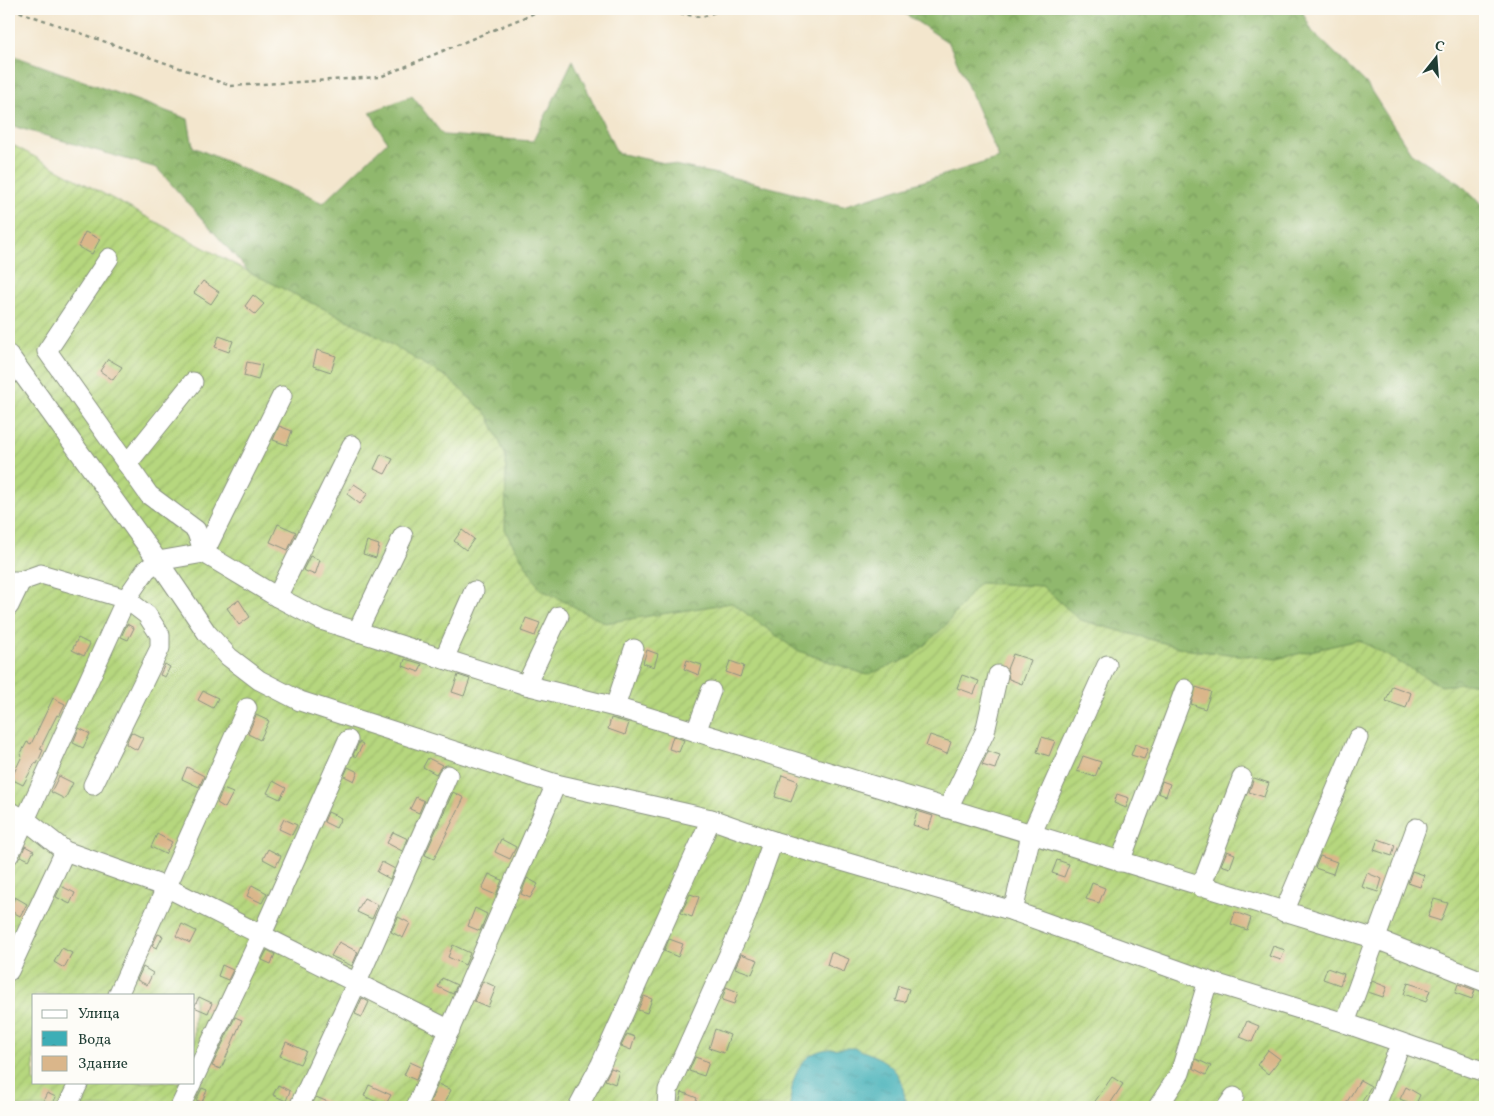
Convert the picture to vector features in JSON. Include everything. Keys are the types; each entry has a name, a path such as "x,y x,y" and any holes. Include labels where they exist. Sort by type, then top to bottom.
{"street":[{"path":"109,258 46,351 148,495 196,530 204,553 277,597 321,620 357,632 526,685 614,707 1376,939 1485,982"},
{"path":"9,355 158,561 207,633 229,657 259,680 300,701 556,784 711,819 773,841 1013,911 1208,981 1345,1023 1485,1072"},
{"path":"127,464 193,382"},
{"path":"204,553 282,396"},
{"path":"277,597 352,445"},
{"path":"357,632 403,536"},
{"path":"9,855 126,599 146,570 158,561 204,553"},
{"path":"9,606 15,581 41,574 126,599 147,615 160,635 160,648 93,785"},
{"path":"444,659 474,591"},
{"path":"526,685 559,616"},
{"path":"614,707 634,649"},
{"path":"1013,911 1032,835 1107,665"},
{"path":"948,808 984,732 998,675"},
{"path":"1120,862 1185,689"},
{"path":"696,732 711,690"},
{"path":"118,994 247,708"},
{"path":"1284,912 1358,738"},
{"path":"195,1076 262,934 348,740"},
{"path":"299,1107 357,982 448,775"},
{"path":"1201,887 1242,778"},
{"path":"416,1107 556,784"},
{"path":"9,811 26,820 65,851 166,886 450,1030"},
{"path":"578,1107 601,1064 711,819"},
{"path":"1345,1023 1416,828"},
{"path":"667,1107 668,1090 747,914 773,841"},
{"path":"9,971 65,851"},
{"path":"1158,1107 1180,1073 1208,981"},
{"path":"1375,1107 1402,1042"},
{"path":"67,1107 77,1084"},
{"path":"180,1107 191,1084"}],"path":[{"path":"12,9 232,86 380,77 544,9"},
{"path":"648,9 702,17 723,9"}],"green space":[{"path":"898,9 1301,9 1312,31 1366,83 1411,153 1461,184 1485,209 1485,682 1441,686 1359,640 1276,659 1189,650 1080,620 1042,586 979,583 946,625 912,657 867,675 796,650 732,603 605,623 540,589 505,531 506,457 488,415 448,378 363,328 249,272 157,168 9,125 9,54 188,119 193,147 323,203 387,142 370,112 412,96 443,135 533,141 573,60 617,153 731,177 843,206 999,158 949,43"},
{"path":"9,143 249,272 363,328 448,378 488,415 506,457 505,531 540,589 605,623 732,603 796,650 867,675 912,657 946,625 979,583 1042,586 1080,620 1189,650 1276,659 1359,640 1441,686 1485,682 1485,1107 9,1107"}],"water":[{"path":"854,1048 871,1054 891,1066 900,1079 906,1107 790,1107 794,1080 801,1065 807,1058 823,1050"}],"building":[{"path":"85,232 100,239 92,254 78,247"},
{"path":"203,281 219,292 211,304 194,293"},
{"path":"253,295 264,304 255,314 245,306"},
{"path":"219,336 233,341 229,352 215,347"},
{"path":"317,350 336,356 331,372 313,366"},
{"path":"108,359 122,367 113,380 100,371"},
{"path":"247,362 262,365 258,380 244,376"},
{"path":"279,426 292,431 287,445 273,440"},
{"path":"381,454 393,459 385,474 374,469"},
{"path":"354,484 368,493 360,504 347,494"},
{"path":"278,524 296,532 288,550 270,542"},
{"path":"462,530 474,539 466,550 454,541"},
{"path":"367,541 379,545 376,558 363,554"},
{"path":"310,556 320,560 315,575 303,570"},
{"path":"239,600 250,617 239,625 227,608"},
{"path":"526,618 540,623 535,636 521,631"},
{"path":"127,624 134,628 128,640 121,637"},
{"path":"78,638 90,644 84,656 72,650"},
{"path":"647,650 658,654 654,667 643,663"},
{"path":"1013,654 1031,660 1022,684 1009,679 1007,669"},
{"path":"405,659 422,664 419,672 403,666"},
{"path":"687,660 702,665 699,675 684,669"},
{"path":"730,661 744,666 740,677 726,672"},
{"path":"165,664 170,667 165,677 160,675"},
{"path":"458,675 470,679 464,696 452,692"},
{"path":"962,675 979,681 974,694 957,688"},
{"path":"1392,686 1411,693 1406,708 1386,701"},
{"path":"1196,687 1211,692 1205,709 1191,704"},
{"path":"203,691 218,698 213,708 198,700"},
{"path":"53,698 65,704 59,716 57,715 40,749 43,750 37,764 35,763 23,785 11,779 22,756 20,755 27,742 31,744"},
{"path":"256,715 269,721 260,740 248,734"},
{"path":"611,718 629,723 625,735 608,729"},
{"path":"79,728 90,734 83,748 73,743"},
{"path":"131,732 143,738 137,750 126,744"},
{"path":"930,735 951,742 947,754 926,746"},
{"path":"673,736 684,740 679,752 669,749"},
{"path":"1042,737 1055,741 1049,756 1037,752"},
{"path":"359,742 363,744 356,757 353,755"},
{"path":"1135,744 1148,749 1144,759 1131,755"},
{"path":"988,751 1000,755 995,769 982,765"},
{"path":"1083,756 1101,762 1095,777 1077,771"},
{"path":"428,758 442,765 436,774 423,767"},
{"path":"187,767 204,776 199,787 182,779"},
{"path":"348,767 358,772 354,781 344,776"},
{"path":"782,775 798,781 791,802 775,797"},
{"path":"59,776 73,783 65,799 51,792"},
{"path":"1254,778 1269,783 1264,797 1249,792"},
{"path":"273,781 286,788 280,799 267,793"},
{"path":"1162,781 1170,784 1166,796 1158,793"},
{"path":"223,789 233,793 225,808 217,803"},
{"path":"453,792 464,798 434,859 425,855"},
{"path":"1117,794 1129,798 1126,808 1114,803"},
{"path":"416,797 424,801 419,813 410,809"},
{"path":"917,811 933,816 928,830 913,825"},
{"path":"328,812 341,818 336,828 324,822"},
{"path":"284,819 297,825 292,835 279,829"},
{"path":"393,832 408,839 402,851 387,843"},
{"path":"157,834 172,842 165,854 151,847"},
{"path":"501,839 516,847 510,859 495,852"},
{"path":"1378,839 1395,845 1392,856 1374,850"},
{"path":"25,846 34,851 29,860 21,856"},
{"path":"268,849 281,856 276,866 263,859"},
{"path":"1227,851 1235,854 1230,868 1221,865"},
{"path":"1320,856 1337,862 1333,874 1315,868"},
{"path":"1057,860 1069,864 1064,877 1052,873"},
{"path":"382,862 395,869 390,879 377,872"},
{"path":"1412,871 1424,875 1420,887 1408,883"},
{"path":"1367,873 1382,879 1378,892 1362,887"},
{"path":"489,874 502,880 496,895 482,889"},
{"path":"527,878 538,884 530,898 521,894"},
{"path":"1092,883 1105,888 1099,903 1086,899"},
{"path":"252,885 267,893 262,903 247,896"},
{"path":"61,886 75,893 70,904 56,897"},
{"path":"690,894 699,897 692,917 681,913"},
{"path":"15,897 27,904 20,916 9,910"},
{"path":"364,898 378,905 372,919 357,912"},
{"path":"1434,899 1448,903 1441,921 1428,917"},
{"path":"475,908 487,914 480,931 468,926"},
{"path":"1235,912 1251,918 1247,930 1231,924"},
{"path":"398,917 410,923 403,938 391,932"},
{"path":"182,924 196,931 190,943 176,936"},
{"path":"158,934 163,936 157,948 152,946"},
{"path":"669,939 683,944 678,957 664,951"},
{"path":"339,942 358,952 352,966 331,956"},
{"path":"453,945 470,953 465,965 448,957"},
{"path":"1273,946 1285,950 1281,960 1269,956"},
{"path":"62,948 72,953 64,968 54,962"},
{"path":"267,950 275,954 271,964 262,960"},
{"path":"831,952 849,959 844,972 827,965"},
{"path":"741,954 758,960 752,974 735,968"},
{"path":"222,965 233,970 228,980 218,976"},
{"path":"143,967 153,973 147,985 137,980"},
{"path":"1327,968 1344,974 1340,985 1323,979"},
{"path":"442,978 457,985 453,994 438,987"},
{"path":"483,981 496,987 488,1007 474,1001"},
{"path":"1372,981 1387,987 1383,997 1368,992"},
{"path":"1408,983 1430,990 1426,1002 1404,994"},
{"path":"1458,984 1475,990 1472,999 1455,993"},
{"path":"899,986 909,989 905,1002 895,1000"},
{"path":"726,987 738,992 734,1004 722,1000"},
{"path":"644,996 652,999 647,1013 638,1010"},
{"path":"199,997 212,1003 208,1013 195,1007"},
{"path":"362,998 369,1002 362,1017 355,1014"},
{"path":"235,1017 242,1020 221,1069 212,1066"},
{"path":"1247,1021 1259,1026 1252,1042 1240,1037"},
{"path":"715,1029 730,1035 724,1053 709,1048"},
{"path":"627,1034 635,1037 631,1050 621,1046"},
{"path":"286,1042 306,1051 300,1064 280,1056"},
{"path":"1268,1050 1280,1059 1268,1074 1257,1065"},
{"path":"695,1057 709,1062 704,1076 689,1071"},
{"path":"1196,1059 1211,1066 1206,1075 1193,1068"},
{"path":"410,1062 421,1067 416,1080 404,1075"},
{"path":"611,1068 619,1071 615,1084 605,1080"},
{"path":"1112,1077 1123,1084 1108,1107 1091,1107"},
{"path":"1360,1080 1371,1086 1359,1107 1344,1107"},
{"path":"438,1084 451,1090 443,1107 430,1102"},
{"path":"278,1085 290,1091 286,1101 273,1095"},
{"path":"369,1085 391,1095 385,1106 364,1096"},
{"path":"1406,1087 1420,1095 1415,1106 1400,1099"},
{"path":"202,1088 207,1090 202,1102 196,1100"},
{"path":"682,1092 697,1098 694,1107 678,1107"},
{"path":"47,1093 56,1097 51,1107 42,1103"},
{"path":"316,1097 340,1107 311,1107"}]}
